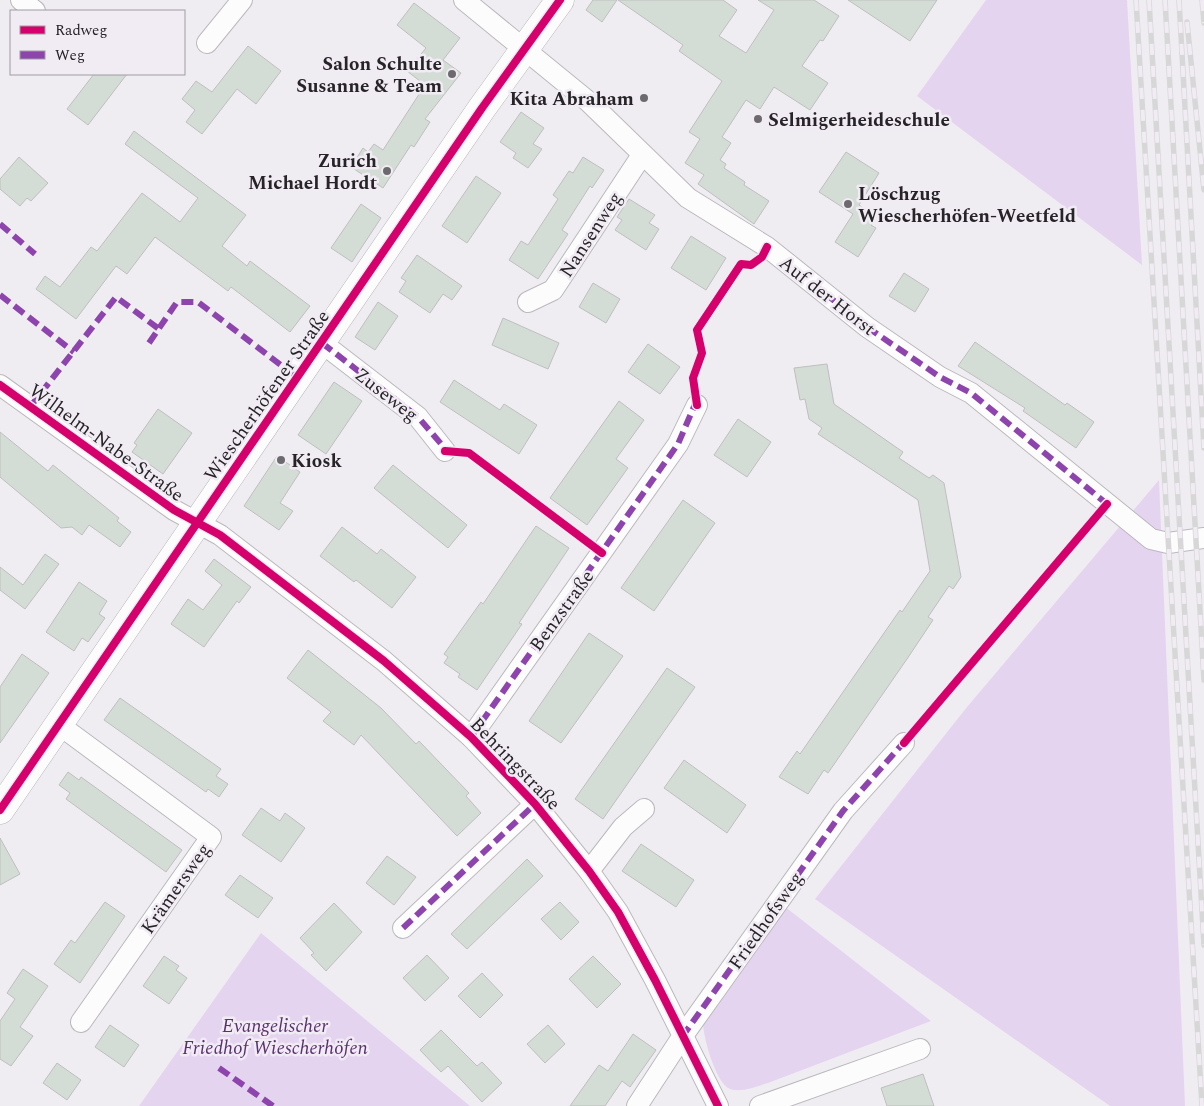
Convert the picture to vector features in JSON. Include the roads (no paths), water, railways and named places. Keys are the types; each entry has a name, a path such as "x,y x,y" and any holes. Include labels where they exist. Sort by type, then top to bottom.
{"street":[{"path":"21,0 34,10"},
{"path":"207,43 242,0"},
{"name":"Auf der Horst","path":"464,0 527,49 589,102 688,198 767,247 867,327 940,377 970,393 1151,539 1168,543 1204,538"},
{"name":"Wiescherhöfener Straße","path":"0,810 487,102 527,49 560,0"},
{"name":"Nansenweg","path":"528,302 553,290 642,155"},
{"name":"Zuseweg","path":"322,344 418,417 445,451"},
{"name":"Wilhelm-Nabe-Straße","path":"0,385 174,510 197,523"},
{"name":"Benzstraße","path":"471,737 678,444 697,405"},
{"name":"Behringstraße","path":"197,523 220,535 384,661 471,737 535,804 589,870 618,912 663,996 718,1106"},
{"name":"Krämersweg","path":"58,724 211,837 81,1022"},
{"name":"Friedhofsweg","path":"637,1106 682,1037 843,811 904,743"},
{"path":"403,928 535,804"},
{"path":"589,870 623,827 644,809"},
{"path":"760,1106 920,1049"}],"railway":[{"path":"1136,0 1202,1106"},
{"path":"1149,0 1204,945"},
{"path":"1165,0 1204,680"},
{"path":"1179,0 1204,448"},
{"path":"1202,0 1204,23"},
{"path":"1187,22 1204,190"}],"place":[{"name":"Salon Schulte Susanne & Team","path":"452,74"},
{"name":"Kita Abraham","path":"644,98"},
{"name":"Selmigerheideschule","path":"758,119"},
{"name":"Zurich Michael Hordt","path":"387,171"},
{"name":"Löschzug Wiescherhöfen-Weetfeld","path":"848,204"},
{"name":"Kiosk","path":"281,460"}],"park label":[{"name":"Evangelischer Friedhof Wiescherhöfen","path":"275,1036"}]}
